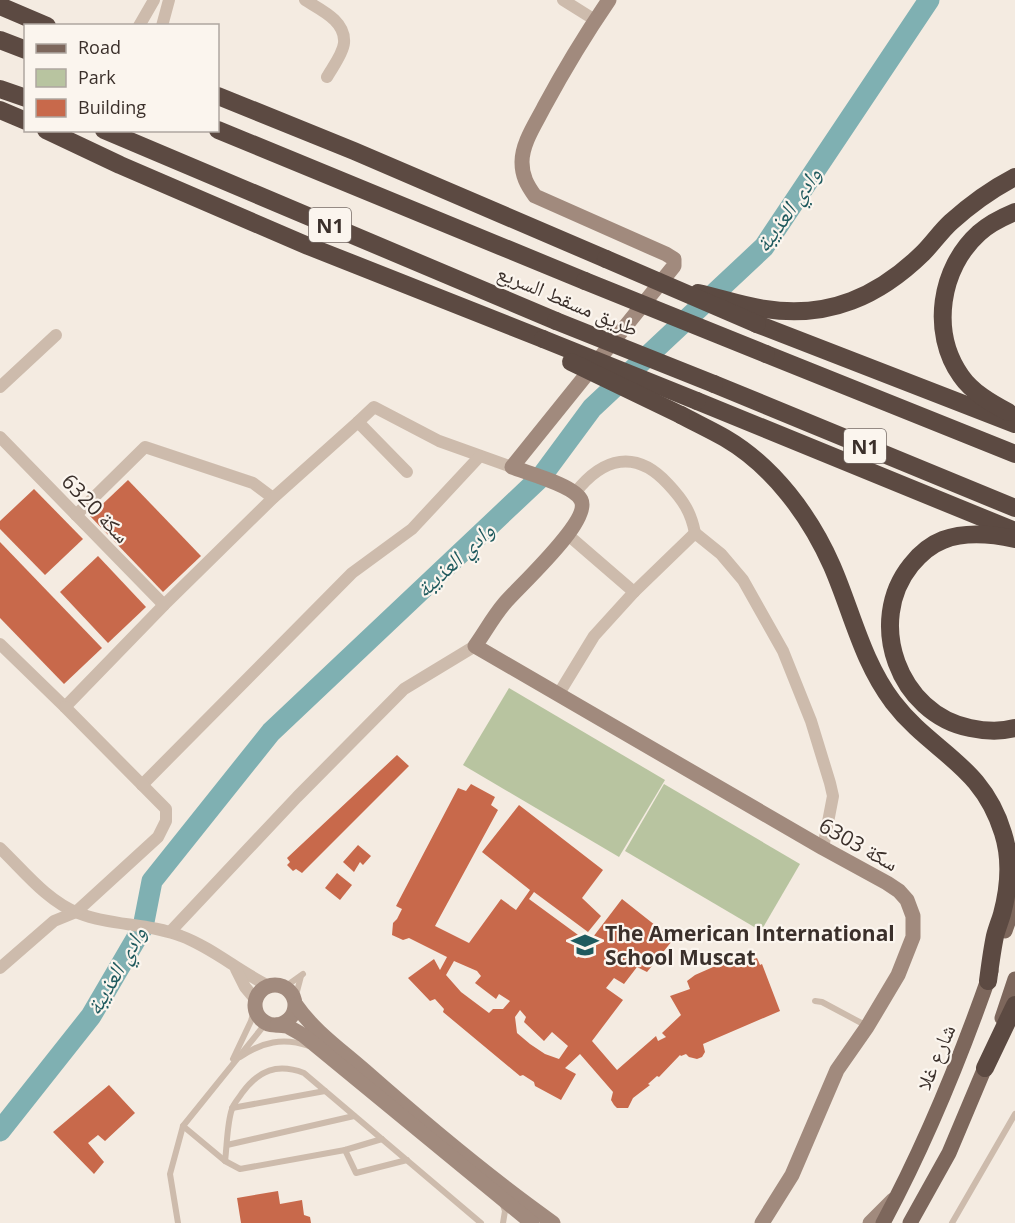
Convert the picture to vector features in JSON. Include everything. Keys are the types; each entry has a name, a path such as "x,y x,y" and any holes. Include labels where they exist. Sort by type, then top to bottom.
{"highway":[{"path":"0,6 42,24"},
{"path":"0,40 24,49"},
{"path":"0,89 24,97"},
{"path":"219,96 354,151 672,287 761,316 1015,424"},
{"path":"0,110 24,121"},
{"name":"طريق مسقط السريع","path":"219,130 1015,454"},
{"path":"50,132 199,200 541,343 697,401 1015,531"},
{"name":"طريق مسقط السريع","path":"109,132 556,321 1015,508"},
{"path":"761,316 785,311 818,310 848,303 874,292 900,275 952,221 973,203 1015,177"},
{"path":"1015,212 992,223 980,232 962,254 950,276 943,312 945,341 961,375 980,395 1015,415"},
{"path":"541,343 733,444 760,465 786,492 811,527 832,565 860,645 877,677 894,703 969,772 989,799 1004,835 1008,887 995,933 988,981"},
{"path":"1015,539 982,534 962,535 942,540 917,557 899,582 893,597 890,615 891,648 902,675 911,689 934,713 949,722 976,729 1009,730 1015,728"},
{"path":"985,1068 1015,1005"}],"main road":[{"name":"شارع غلا","path":"883,1223 949,1082 1015,903"},
{"path":"910,1223 949,1153 985,1068 1015,979"}],"street":[{"path":"140,24 154,0"},
{"path":"163,24 169,0"},
{"path":"305,0 333,18 342,28 344,45 327,77"},
{"path":"563,0 595,20"},
{"path":"512,467 674,266 674,258 535,196 522,172 525,147 538,119 566,67 609,0"},
{"path":"0,387 56,335"},
{"path":"65,707 273,498 374,407 439,441 556,483 575,493 582,500 582,507 568,535 503,605 475,646 405,689 297,797 170,932"},
{"path":"358,422 406,472"},
{"name":"سكة 6320","path":"0,438 164,605"},
{"path":"76,515 145,447 253,483 273,498"},
{"path":"142,786 352,573 412,529 480,456"},
{"path":"575,493 586,479 602,467 623,460 640,462 659,474 676,493 691,515 695,533 721,554 743,580 787,661 811,721 833,796 823,848"},
{"path":"558,694 594,636 634,592 695,533"},
{"path":"568,535 634,592"},
{"path":"0,644 166,809 166,821 158,837 76,912 54,921 0,968"},
{"name":"سكة 6303","path":"475,646 899,891 907,900 913,916 914,929 911,945 898,975 867,1027 837,1070 792,1174 762,1223"},
{"path":"0,848 50,896 76,912 182,936 219,954 236,968 274,986 289,990 295,1002 316,1028 385,1089 525,1203 553,1223"},
{"path":"236,968 256,1004 257,1013 272,1024 295,1030 531,1223"},
{"path":"256,1004 263,989 274,986"},
{"path":"272,1024 283,1024 292,1016 295,1002"},
{"path":"870,1223 898,1195"}],"lane":[{"path":"274,986 289,984 303,974 298,983 295,1002"},
{"path":"815,1001 822,1002 867,1027"},
{"path":"231,1065 252,1021 256,1004"},
{"path":"178,1223 170,1174 183,1126 231,1065 272,1024"},
{"path":"231,1065 259,1046 282,1041 302,1044 325,1053"},
{"path":"225,1161 232,1108 251,1082 271,1070 290,1068 304,1073 481,1223"},
{"path":"232,1108 325,1091"},
{"path":"952,1223 1015,1114"},
{"path":"227,1145 354,1116"},
{"path":"183,1126 225,1161 240,1169 345,1150 382,1139"},
{"path":"345,1150 356,1173 407,1160"},
{"path":"494,1193 504,1206 503,1223"},
{"path":"515,1222 531,1223"}],"green space":[{"path":"509,688 665,780 619,857 463,765"},
{"path":"664,784 800,864 761,931 625,851"}],"building":[{"path":"128,480 201,556 163,592 90,516"},
{"path":"34,489 83,539 45,575 0,529 0,521"},
{"path":"0,542 102,648 64,684 0,618"},
{"path":"98,556 146,607 108,643 60,592"},
{"path":"397,755 409,766 302,873 296,869 293,871 287,865 290,862 287,858"},
{"path":"471,784 495,797 491,805 498,810 435,926 469,943 501,899 516,910 530,890 482,852 519,805 603,870 582,898 601,916 588,932 534,892 529,899 585,940 574,955 577,958 622,899 670,937 672,941 647,972 637,967 624,984 614,978 606,988 623,1000 592,1041 617,1070 656,1036 658,1041 666,1037 662,1033 681,1015 670,996 690,989 687,981 695,975 729,960 740,957 742,963 757,958 760,965 762,964 780,1011 703,1044 705,1052 702,1057 697,1059 686,1054 680,1055 659,1077 657,1076 648,1084 650,1085 633,1098 628,1108 617,1108 614,1105 611,1100 613,1092 580,1054 565,1068 576,1074 561,1100 535,1086 534,1082 523,1075 520,1076 443,1012 444,1009 435,999 430,1001 408,978 434,959 440,970 447,957 409,938 403,940 392,935 393,923 402,909 396,906 458,788 466,791","holes":["454,961 477,971 481,976 475,983 496,999 499,994 510,1001 503,1009 493,1009 489,1013 461,992 446,975","520,1010 526,1017 524,1022 544,1041 552,1032 568,1046 559,1059 545,1054 517,1033 515,1017"]},
{"path":"358,845 371,856 363,865 360,862 354,872 343,862"},
{"path":"337,873 352,885 340,900 325,888"},
{"path":"109,1085 135,1113 105,1141 98,1135 88,1143 104,1162 94,1174 53,1132"},
{"path":"278,1191 280,1204 302,1200 304,1215 310,1217 311,1223 241,1223 237,1198"}],"waterway":[{"name":"وادي العذيبة","path":"0,1131 91,1016 143,927 152,881 271,732 541,477 592,408 764,247 929,0"}],"place":[{"name":"The American International School Muscat","path":"585,945"}]}
